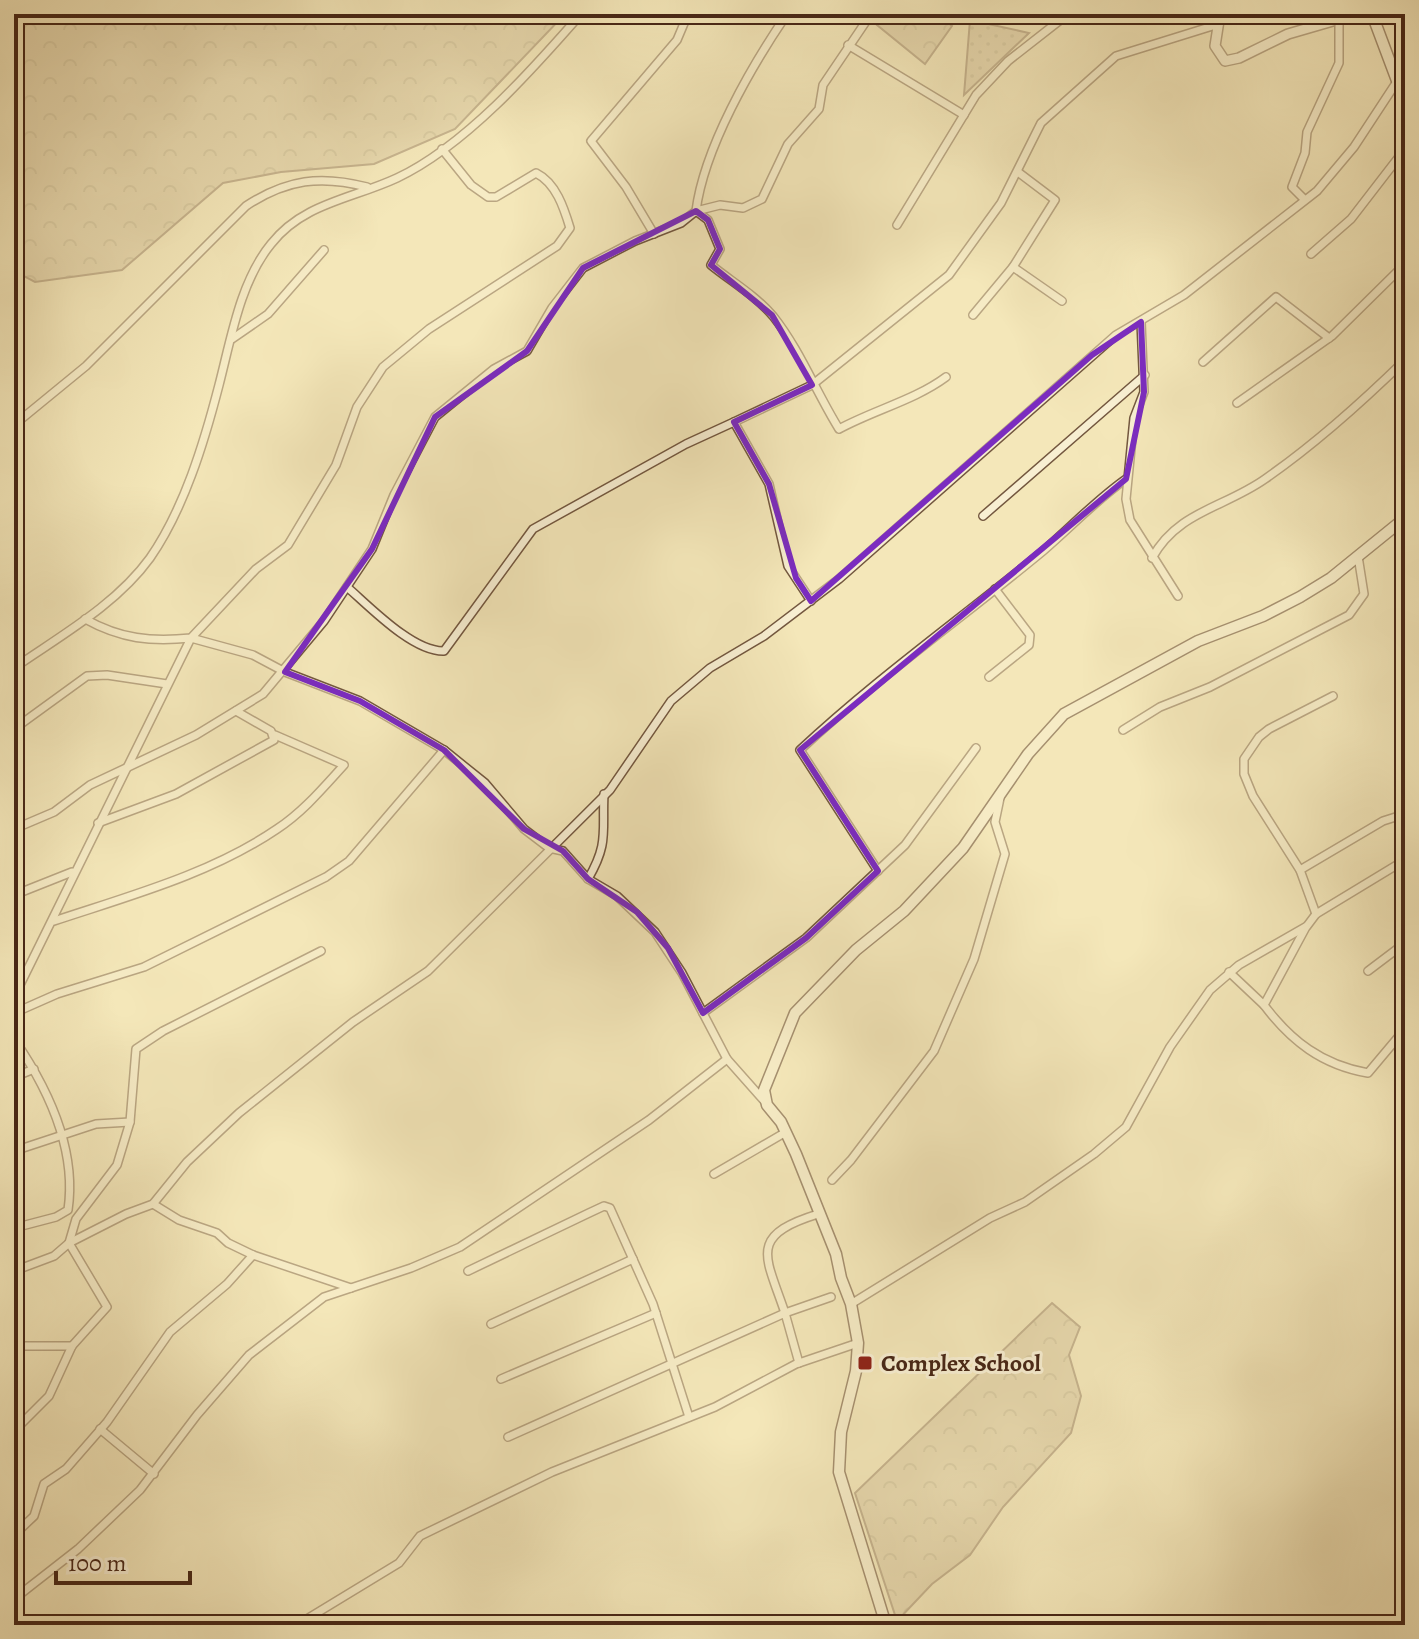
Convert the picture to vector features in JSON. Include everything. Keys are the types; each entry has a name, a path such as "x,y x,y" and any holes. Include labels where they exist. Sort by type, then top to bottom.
{"main road":[{"path":"1372,14 1405,102"},
{"path":"886,1625 839,1472 841,1432 856,1371 858,1343 851,1304 836,1254 786,1132 767,1105 764,1090 795,1013 856,950 904,911 963,848 1045,732 1064,714 1198,641 1300,597 1404,524"}],"street":[{"path":"14,668 85,619 149,559 177,509 211,417 230,340 254,274 269,246 285,228 311,210 398,178 442,149 524,81 581,14"},
{"path":"654,234 626,187 591,141 677,40 688,14"},
{"path":"696,211 699,187 723,131 766,45 787,14"},
{"path":"14,829 54,812 90,785 126,770 263,694 285,672 372,549 394,495 435,417 494,369 527,351 552,308 583,268 681,223 696,211 720,205 743,208 762,199 788,144 819,109 823,85 871,14"},
{"path":"897,225 976,95 1008,61 1068,14"},
{"path":"347,587 414,640 432,651 444,651 533,529 686,444 812,385 949,275 1018,172 1041,123 1116,56 1219,19 1215,50 1225,61 1239,58 1288,34 1357,14"},
{"path":"1304,199 1292,187 1293,178 1305,153 1307,132 1339,63 1339,19"},
{"path":"848,45 964,115"},
{"path":"14,1271 54,1256 69,1243 153,1204 187,1162 239,1113 353,1022 428,971 604,794 671,701 710,668 764,636 811,601 912,517 1116,335 1184,295 1304,199 1342,164 1396,83"},
{"path":"14,997 54,921 72,872 191,638 256,569 288,545 336,465 357,407 383,367 429,329 557,246 570,228 563,205 546,178 536,173 496,197 488,197 471,185 442,149"},
{"path":"1311,254 1351,219 1405,149"},
{"path":"973,315 1013,267 1055,200 1018,172"},
{"path":"14,425 86,366 246,206 271,190 313,179 335,179 369,188"},
{"path":"696,211 708,220 718,241 720,249 711,265 745,288 772,315 799,354 812,385 839,429 879,408 927,391 946,377"},
{"path":"230,340 268,314 324,250"},
{"path":"1237,403 1329,338 1405,264"},
{"path":"1013,267 1062,301"},
{"path":"1203,362 1257,310 1276,297 1329,338"},
{"path":"1141,322 1145,375 1126,479 1130,520 1178,596"},
{"path":"1152,558 1163,538 1176,526 1264,480 1405,360"},
{"path":"983,516 1145,375"},
{"path":"734,422 769,484 788,566 811,601"},
{"path":"878,871 800,750 860,693 995,589 1126,479"},
{"path":"1123,730 1160,707 1210,687 1349,615 1364,594 1358,556"},
{"path":"989,677 1029,645 1030,635 995,589"},
{"path":"85,619 102,629 150,642 191,638 253,655 285,672 360,701 444,750 485,783 524,829 549,848 563,851 588,879 617,896 655,932 668,948 727,1059 767,1105"},
{"path":"14,729 87,676 107,675 167,684"},
{"path":"1316,914 1300,870 1253,796 1244,774 1244,759 1259,737 1269,729 1333,696"},
{"path":"54,921 161,886 277,830 309,804 344,765 275,735 236,711"},
{"path":"98,823 176,794 264,748 275,735"},
{"path":"703,1013 806,938 905,845 976,748"},
{"path":"14,1013 57,994 144,967 326,877 349,861 444,750"},
{"path":"832,1180 851,1160 934,1051 974,959 1005,854 995,822 1001,793"},
{"path":"588,879 603,850 606,834 604,794"},
{"path":"1300,870 1383,821 1405,814"},
{"path":"1264,1005 1316,914 1405,860"},
{"path":"14,895 72,872"},
{"path":"851,1304 990,1218 1025,1202 1094,1154 1126,1127 1170,1047 1210,990 1229,972 1307,926"},
{"path":"1368,971 1405,943"},
{"path":"14,1431 49,1396 72,1346 107,1307 69,1243 76,1219 117,1165 130,1122 136,1049 163,1031 321,951"},
{"path":"1229,972 1301,1047 1347,1069 1368,1073 1405,1029"},
{"path":"14,1039 51,1103 62,1138 70,1195 68,1210 56,1217 14,1228"},
{"path":"14,1599 78,1549 154,1474 197,1415 249,1355 324,1297 353,1289 460,1247 649,1120 727,1059"},
{"path":"14,1077 34,1069"},
{"path":"14,1151 62,1138 96,1124 130,1122"},
{"path":"714,1174 786,1132"},
{"path":"153,1204 179,1220 217,1233 228,1243 253,1255 353,1289"},
{"path":"468,1271 604,1206 614,1214 656,1313 689,1417"},
{"path":"799,1363 765,1257 767,1245 776,1233 818,1214"},
{"path":"14,1535 34,1516 44,1484 66,1469 100,1429 170,1332 227,1284 253,1255"},
{"path":"491,1324 633,1259"},
{"path":"508,1437 785,1313 831,1297"},
{"path":"501,1379 656,1313"},
{"path":"297,1625 399,1563 420,1536 552,1472 689,1417 799,1363 858,1343"},
{"path":"14,1346 72,1346"},
{"path":"100,1429 154,1474"}],"highlighted area":[{"path":"696,211 708,220 720,249 711,265 772,315 812,385 734,422 769,484 796,578 811,601 1092,355 1141,322 1144,392 1126,479 800,750 878,871 806,938 703,1013 668,948 637,912 588,879 563,851 524,829 444,750 360,701 285,672 372,549 435,417 527,351 583,268"}],"green space":[{"path":"14,14 565,14 455,129 374,164 281,172 223,183 122,270 35,282 14,271"},
{"path":"885,14 938,14 952,26 925,64 877,25"},
{"path":"970,20 1029,33 964,95"},
{"path":"1052,1303 1080,1327 1069,1355 1081,1396 1071,1433 1003,1507 970,1555 932,1584 897,1621 855,1493"}],"place":[{"name":"Complex School","path":"865,1363"}]}
